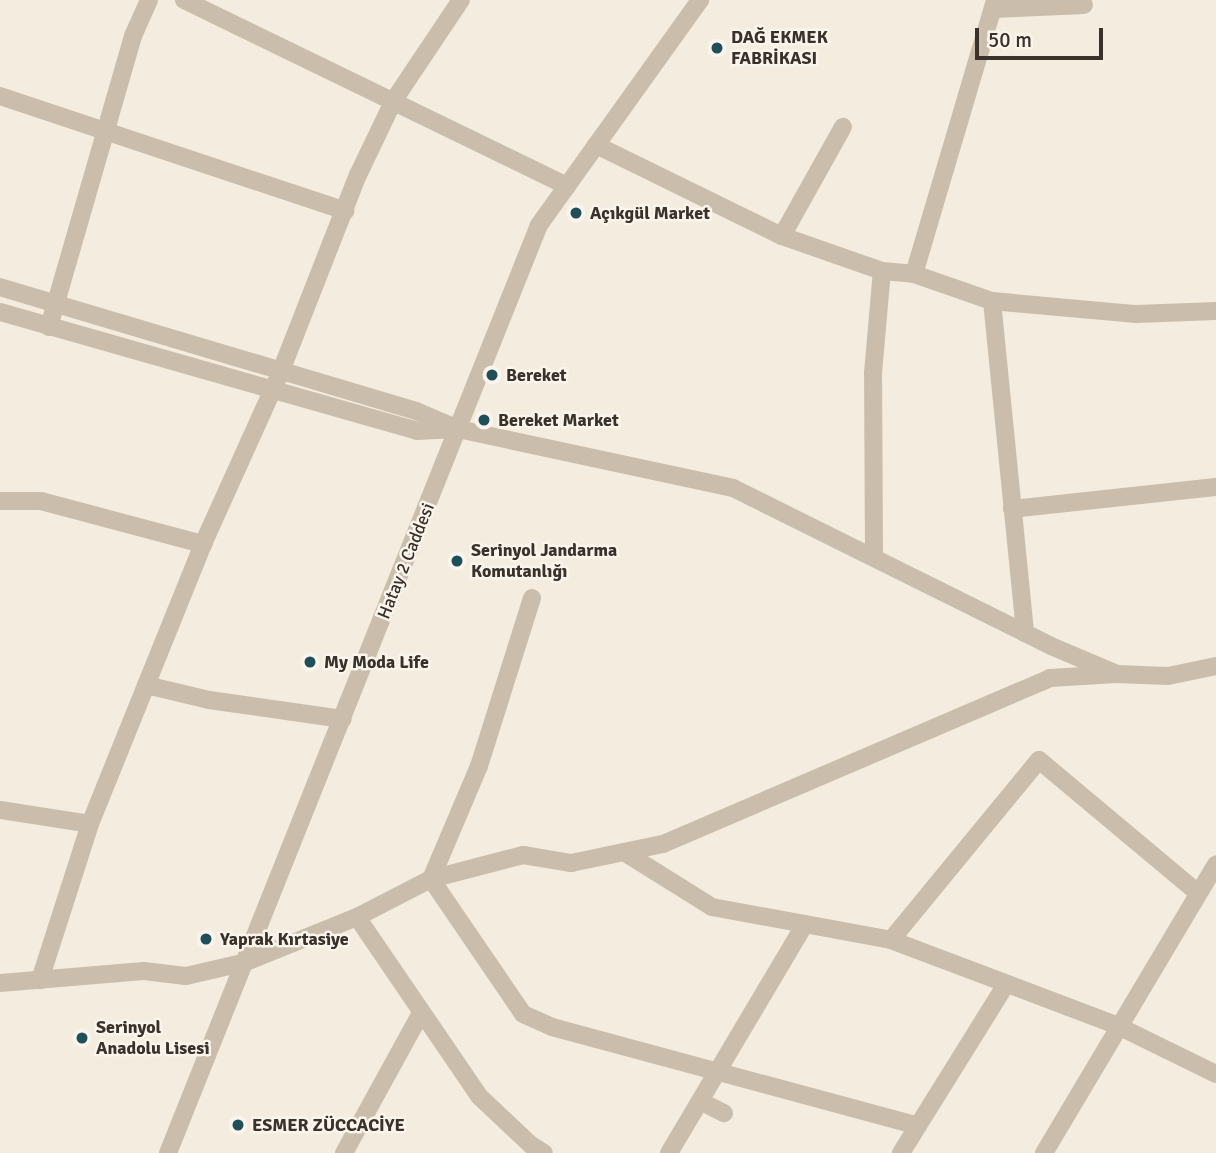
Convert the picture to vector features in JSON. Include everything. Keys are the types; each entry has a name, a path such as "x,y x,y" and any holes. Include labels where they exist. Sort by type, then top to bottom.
{"street":[{"path":"49,327 133,36 149,0"},
{"path":"184,0 567,186"},
{"path":"40,980 90,824 202,544 281,371 345,211 394,100 461,0"},
{"name":"Hatay 2 Caddesi","path":"169,1153 539,225 700,0"},
{"path":"914,274 994,4 1084,5"},
{"path":"0,96 345,211"},
{"path":"782,236 843,127"},
{"path":"596,145 782,236 882,271 914,274 992,300 1136,314 1216,311"},
{"path":"874,556 873,373 882,271"},
{"path":"0,288 416,411 458,429 733,488 1025,633 1117,674"},
{"path":"992,300 1025,633"},
{"path":"0,312 417,431 458,429"},
{"path":"1012,509 1216,487"},
{"path":"0,501 41,501 202,544"},
{"path":"431,879 479,766 532,598"},
{"path":"0,983 144,971 186,975 246,962 357,917 431,879 523,855 571,863 663,844 1050,678 1117,674 1168,676 1216,666"},
{"path":"146,685 209,700 343,719"},
{"path":"891,940 1039,760 1198,893"},
{"path":"0,810 90,824"},
{"path":"624,852 712,907 891,940 1118,1026 1216,1074"},
{"path":"1045,1153 1216,864"},
{"path":"431,879 523,1014 552,1027 918,1126"},
{"path":"357,917 480,1097 531,1145 544,1153"},
{"path":"669,1153 805,924"},
{"path":"901,1153 1006,984"},
{"path":"344,1153 421,1013"},
{"path":"700,1101 724,1113"}],"place":[{"name":"DAĞ EKMEK FABRİKASI","path":"717,48"},
{"name":"Açıkgül Market","path":"576,213"},
{"name":"Bereket","path":"492,375"},
{"name":"Bereket Market","path":"484,420"},
{"name":"Serinyol Jandarma Komutanlığı","path":"457,561"},
{"name":"My Moda Life","path":"310,662"},
{"name":"Yaprak Kırtasiye","path":"206,939"},
{"name":"Serinyol Anadolu Lisesi","path":"82,1038"},
{"name":"ESMER ZÜCCACİYE","path":"238,1125"}]}
